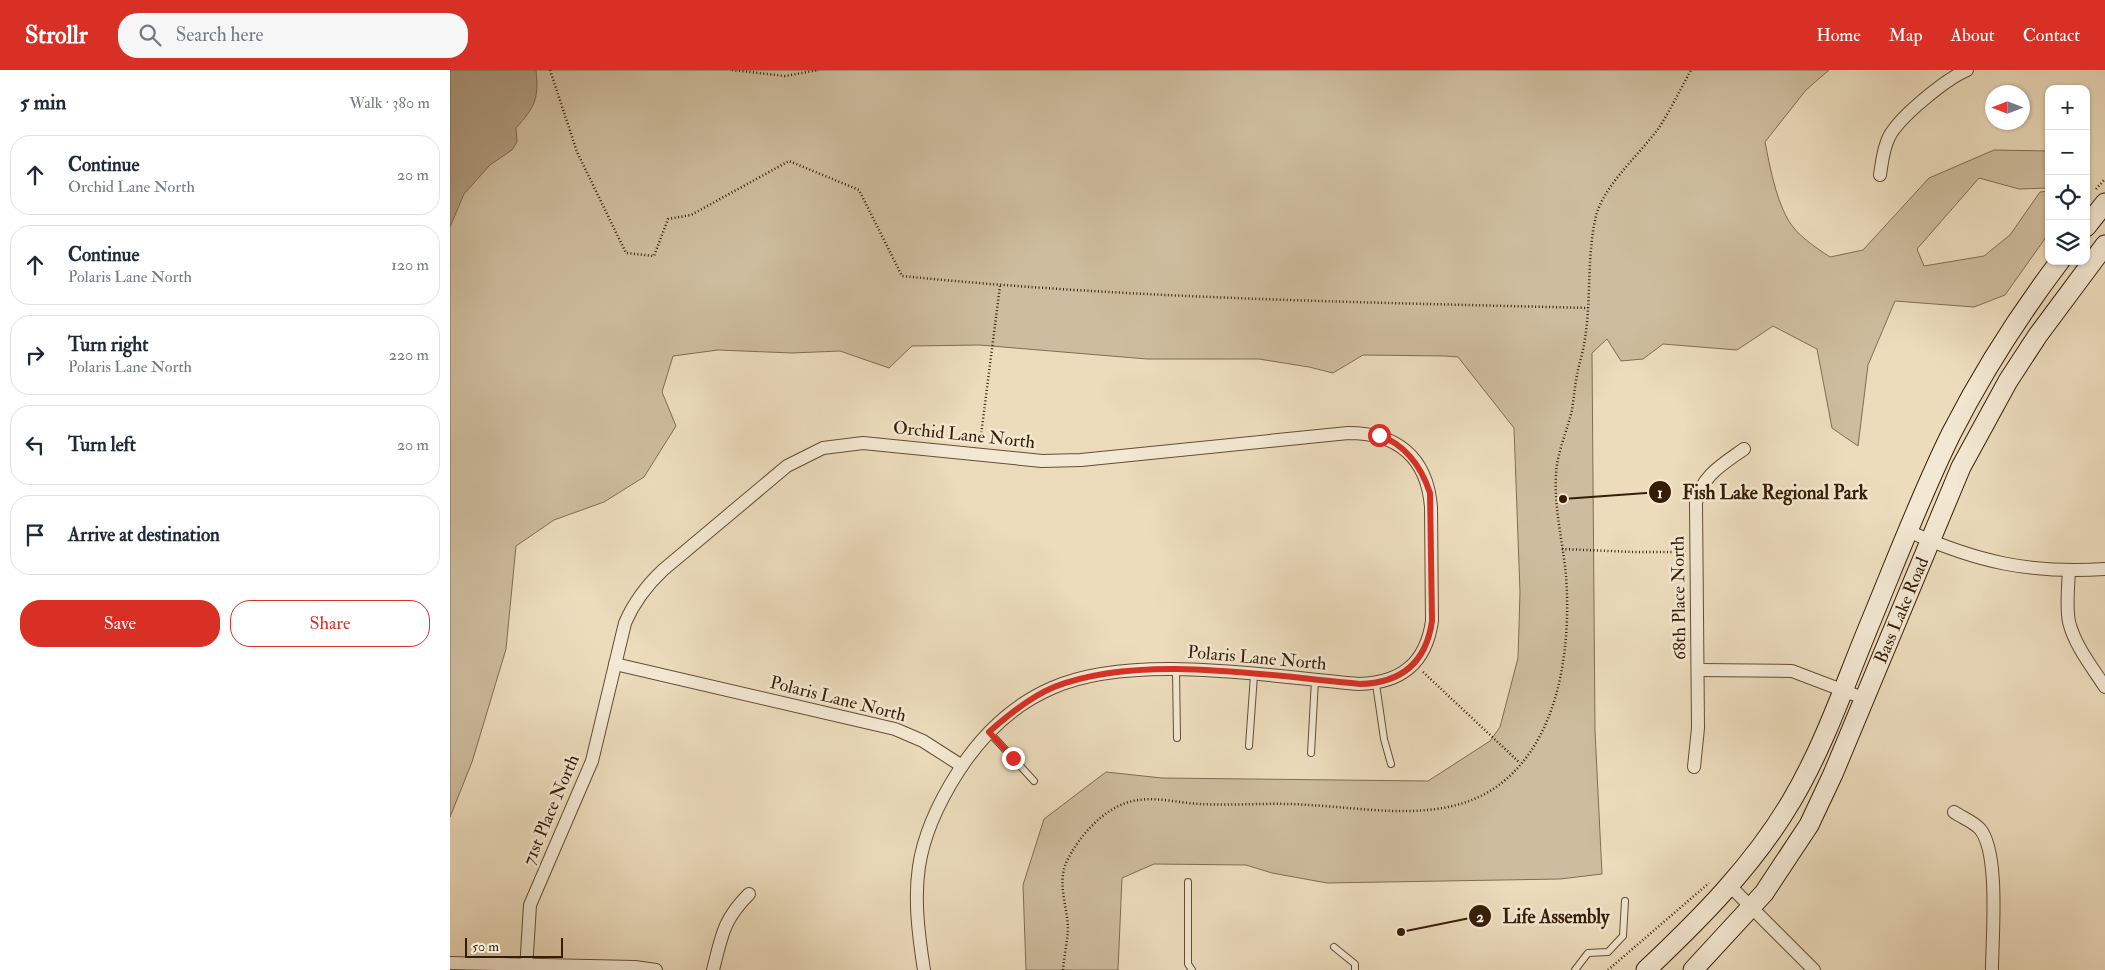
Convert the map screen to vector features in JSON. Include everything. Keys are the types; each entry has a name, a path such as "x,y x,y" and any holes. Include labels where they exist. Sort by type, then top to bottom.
{"main road":[{"path":"2090,222 2105,203"},
{"name":"Bass Lake Road","path":"1693,970 1751,907 1785,865 1809,825 1864,698 1928,540 1961,467 2008,381 2038,335 2105,246"},
{"name":"Bass Lake Road","path":"1635,970 1652,966 1723,882 1758,853 1793,799 1807,772 1935,468 1970,399 2013,326 2057,265"}],"street":[{"path":"1880,175 1884,151 1896,126 1946,82 1967,70"},
{"name":"Orchid Lane North","path":"615,664 625,623 632,606 650,582 787,466 805,455 840,444 863,443 1042,461 1081,460 1348,433 1379,435 1391,440 1406,451"},
{"name":"68th Place North","path":"1694,767 1697,745 1696,552 1698,491 1710,473 1744,449"},
{"name":"Polaris Lane North","path":"615,664 895,729 923,741 962,766 989,732 1031,700 1053,688 1110,673 1176,670 1376,684 1394,678 1414,664 1430,639 1432,621 1430,493 1424,476 1406,451"},
{"path":"1908,531 1977,558 2010,566 2068,571 2105,569"},
{"path":"2068,571 2067,602 2069,623 2076,640 2105,687"},
{"name":"71st Place North","path":"526,967 530,905 592,761 615,664"},
{"path":"1698,670 1792,671 1864,698"},
{"path":"924,970 915,899 920,851 936,810 962,766"},
{"path":"1954,812 1980,828 1990,855 1993,888 1992,970"},
{"path":"1723,882 1814,970"},
{"path":"713,970 725,922 733,910 749,894"},
{"path":"450,963 656,970"}],"lane":[{"path":"1176,670 1177,738"},
{"path":"1249,746 1254,675"},
{"path":"1311,753 1315,680"},
{"path":"1376,684 1384,739 1391,764"},
{"path":"989,732 1034,781"},
{"path":"1188,882 1188,964 1192,970"},
{"path":"1575,970 1588,953 1608,952 1622,936 1625,902"},
{"path":"1334,947 1355,964 1355,970"}],"path":[{"path":"550,70 577,152 626,253 654,256 668,219 691,215 789,161 859,190 902,276 1000,286 1142,295 1588,308"},
{"path":"732,70 785,76 819,70"},
{"path":"978,455 1000,286"},
{"path":"1562,548 1634,552 1696,552"},
{"path":"1414,664 1520,763"},
{"path":"1608,970 1723,882"}],"shaded area":[{"path":"450,70 1829,70 1806,90 1765,142 1773,181 1787,218 1795,230 1830,257 1863,250 1929,178 1994,150 2045,151 2045,188 2019,189 1979,178 1917,249 1924,266 1984,256 2010,235 2040,192 2045,191 2045,239 2005,295 1974,307 1895,301 1868,365 1858,446 1832,428 1817,349 1773,326 1737,350 1663,344 1643,359 1621,361 1607,339 1592,353 1595,731 1602,874 1560,879 1327,883 1272,873 1246,865 1154,864 1122,878 1118,970 1026,970 1023,885 1044,819 1106,772 1162,778 1428,781 1490,741 1500,727 1518,658 1520,592 1514,428 1458,357 1445,356 1363,355 1333,373 1259,359 1147,359 979,345 912,346 889,368 840,351 792,353 718,350 673,356 662,392 676,426 644,477 604,502 554,520 516,546 506,649 472,762 450,817"},
{"path":"450,70 536,70 537,88 534,102 528,114 516,128 517,142 512,150 490,165 464,194 450,227"}],"place":[{"name":"Fish Lake Regional Park","path":"1563,499"},
{"name":"Life Assembly","path":"1401,932"}],"route":[{"path":"1013,758 989,732 1002,720 1031,700 1053,688 1072,681 1110,673 1166,669 1376,684 1394,678 1414,664 1430,639 1432,621 1430,493 1424,476 1406,451 1391,440 1379,435"}]}
